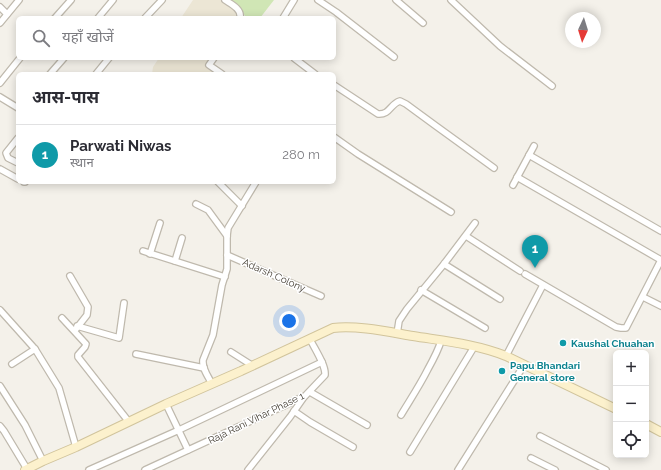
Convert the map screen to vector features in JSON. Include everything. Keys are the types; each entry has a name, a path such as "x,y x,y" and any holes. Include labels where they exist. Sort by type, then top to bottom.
{"street":[{"path":"0,22 19,0"},
{"path":"57,16 70,0"},
{"path":"100,16 113,0"},
{"path":"147,16 162,0"},
{"path":"225,0 239,11 242,16"},
{"path":"284,16 294,0"},
{"path":"318,0 394,57"},
{"path":"396,0 423,23"},
{"path":"451,0 500,46 552,86"},
{"path":"0,7 8,14"},
{"path":"0,83 18,60"},
{"path":"52,72 62,60"},
{"path":"98,72 107,60"},
{"path":"213,60 209,65 219,72"},
{"path":"297,60 312,72"},
{"path":"336,85 378,114 387,112 395,102 400,101 406,104 494,168"},
{"path":"0,97 16,107"},
{"path":"336,138 450,212"},
{"path":"16,140 6,153 8,158 16,162"},
{"path":"513,185 534,146"},
{"path":"529,155 661,230"},
{"path":"0,170 16,178"},
{"path":"466,236 523,273 616,327 626,328 661,260 517,177"},
{"path":"220,184 242,206"},
{"path":"212,384 204,368 204,360 213,335 227,269 228,228 255,184"},
{"path":"196,204 208,210 227,236"},
{"path":"150,254 160,223"},
{"path":"398,331 399,321 421,290 444,264 475,224"},
{"path":"175,261 182,238"},
{"path":"143,251 225,277"},
{"name":"Adarsh Colony","path":"227,254 321,296"},
{"path":"444,264 500,299"},
{"path":"70,276 88,307 87,315 76,328"},
{"path":"506,356 543,285"},
{"path":"421,290 485,328"},
{"path":"642,297 661,306"},
{"path":"62,318 76,328 118,338 124,303"},
{"path":"0,310 35,349 59,388 76,447"},
{"path":"0,426 26,470 333,328 342,327 398,331 440,341 494,351 613,408"},
{"path":"76,328 86,344 78,357 129,422"},
{"path":"89,470 179,430 322,362 310,339"},
{"path":"401,415 434,359 439,349 440,341"},
{"path":"410,452 474,347"},
{"path":"12,364 35,349"},
{"path":"231,352 253,366"},
{"path":"136,354 204,368"},
{"name":"Raja Rani Vihar Phase 1","path":"145,470 305,396 325,375 322,362"},
{"path":"458,470 524,365"},
{"path":"0,386 25,425 43,461"},
{"path":"310,392 367,425"},
{"path":"248,470 305,396"},
{"path":"166,404 188,450"},
{"path":"294,411 352,447"},
{"path":"649,426 661,432"},
{"path":"540,436 606,470"},
{"path":"531,458 555,470"}],"shaded area":[{"path":"193,0 220,0 236,12 237,16 182,16"},
{"path":"158,60 210,60 206,66 214,72 152,72 153,67"}],"green space":[{"path":"229,0 274,0 262,16 245,16 240,7"}],"place":[{"name":"Parwati Niwas","path":"535,268"},
{"name":"Kaushal Chuahan","path":"563,343"},
{"name":"Papu Bhandari General store","path":"502,371"}]}
